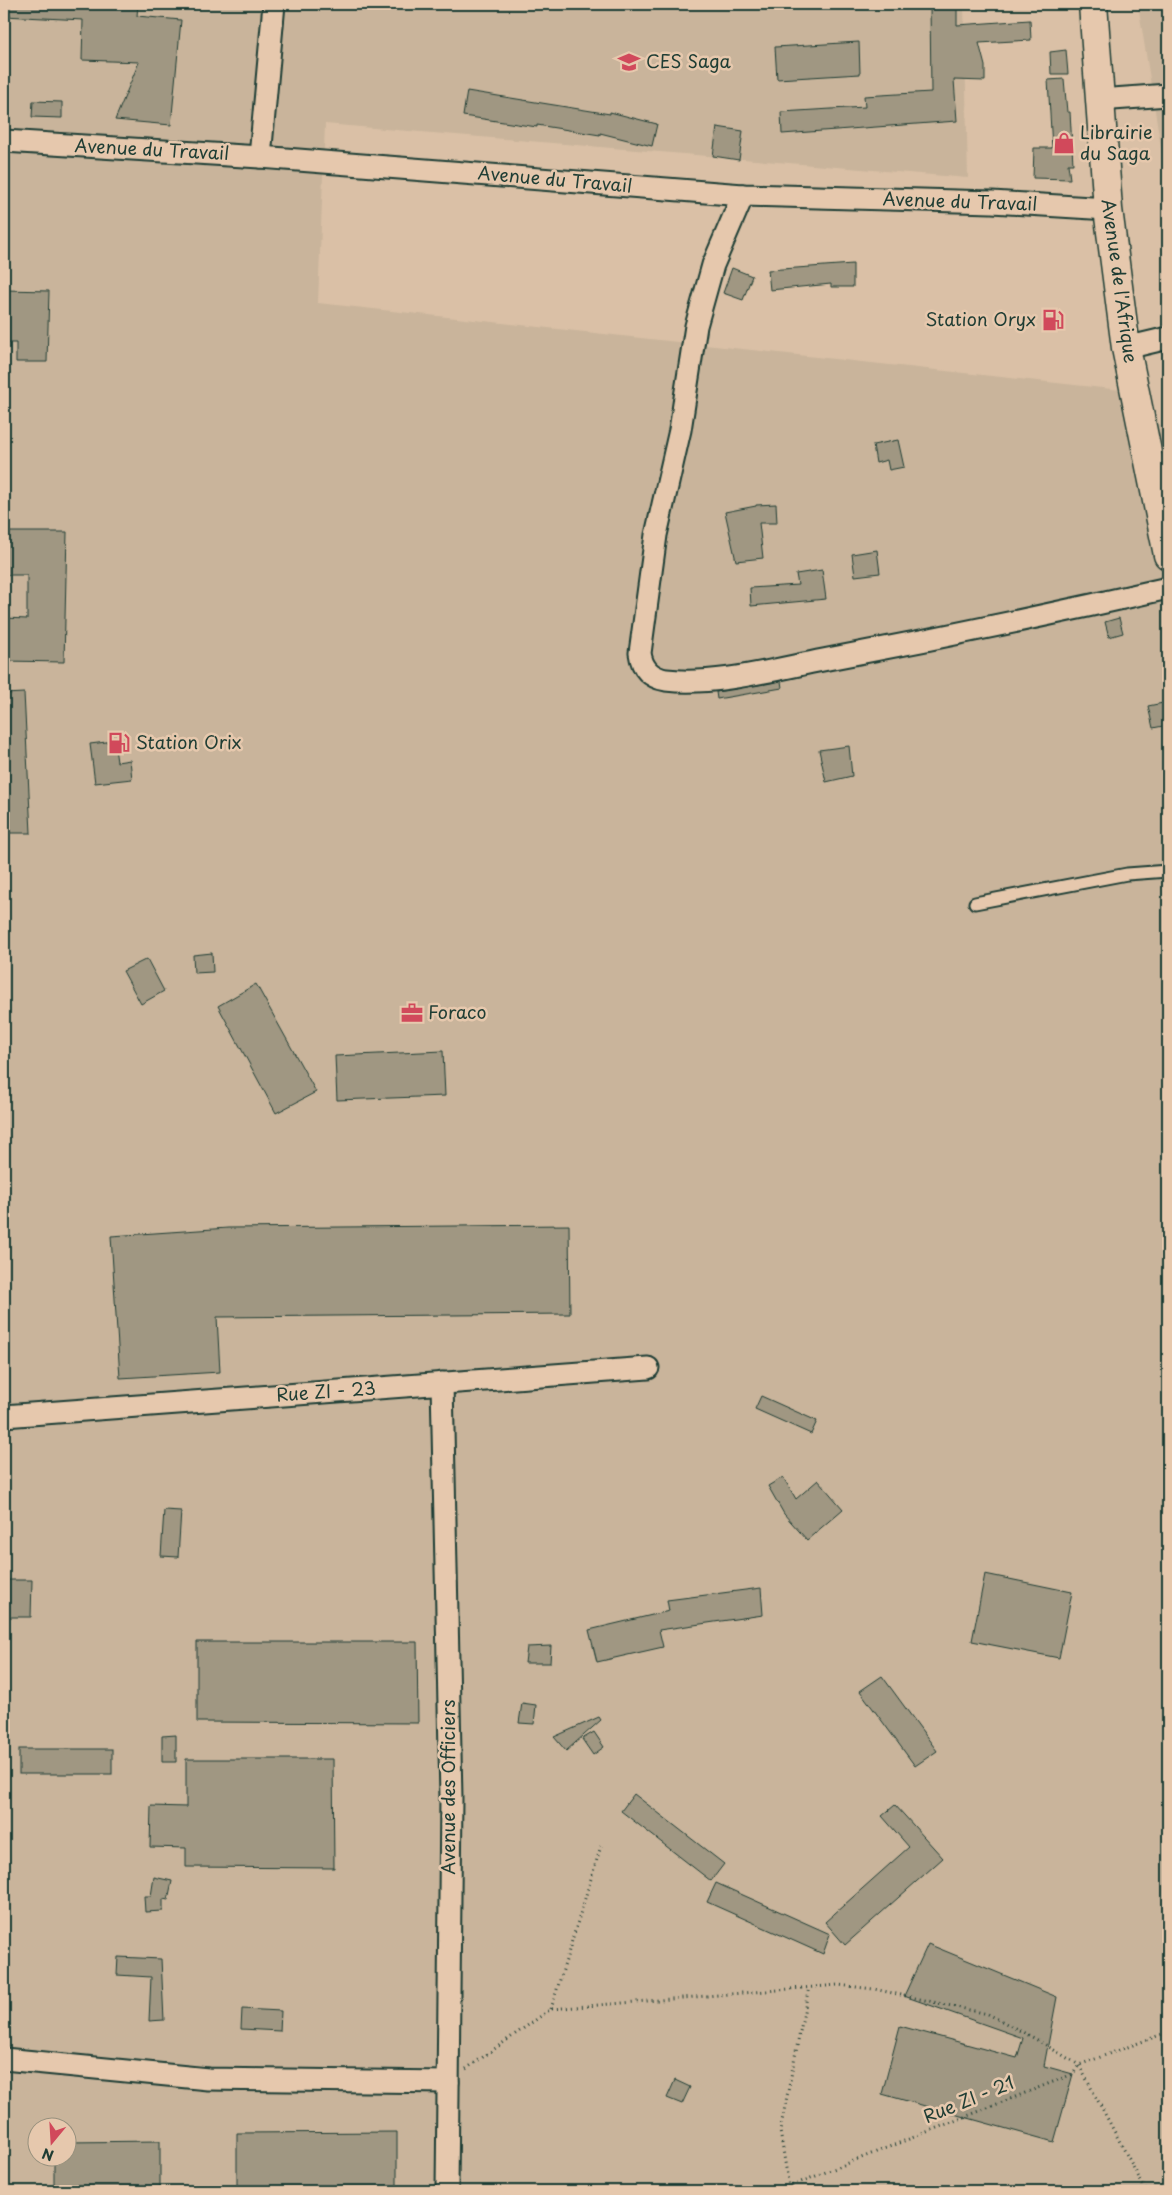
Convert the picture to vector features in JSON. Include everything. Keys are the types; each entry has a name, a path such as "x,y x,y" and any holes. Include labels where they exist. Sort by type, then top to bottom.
{"main road":[{"name":"Avenue de l'Afrique","path":"1093,4 1108,209 1126,348 1168,555"}],"street":[{"path":"260,157 274,4"},
{"path":"1099,100 1168,95"},
{"name":"Avenue du Travail","path":"4,141 260,157 743,195 992,202 1108,209"},
{"path":"743,195 713,264 696,326 680,430 656,535 640,653 642,666 651,675 664,680 689,681 741,676 993,627 1168,588"},
{"path":"1126,348 1168,338"},
{"name":"Rue ZI - 23","path":"4,1416 648,1368"},
{"name":"Avenue des Officiers","path":"442,1383 450,1798 447,2191"},
{"path":"4,2059 208,2079 448,2082"}],"lane":[{"path":"975,904 1127,874 1168,871"}],"path":[{"path":"551,2009 601,1846"},
{"path":"448,2082 551,2009 838,1984 874,1989 988,2014 1034,2038 1079,2065 1146,2191"},
{"path":"794,2191 789,2187 780,2131 809,1987"},
{"name":"Rue ZI - 21","path":"778,2191 1073,2074 1079,2065 1168,2032"}],"shaded area":[{"path":"4,4 964,4 968,178 325,124 318,303 1149,393 1168,450 1168,2191 4,2191"},
{"path":"1138,4 1168,4 1168,192"}],"building":[{"path":"4,4 138,4 137,16 181,20 171,125 115,120 139,62 82,60 83,20 4,16"},
{"path":"930,4 957,4 957,25 1030,20 1031,40 979,43 985,66 985,81 954,80 957,121 782,134 781,112 865,107 864,96 931,92"},
{"path":"859,42 860,74 777,79 775,47"},
{"path":"1066,50 1068,74 1051,74 1050,52"},
{"path":"1064,79 1067,112 1070,112 1073,164 1068,164 1070,179 1033,178 1034,148 1052,148 1048,80"},
{"path":"467,91 610,114 610,112 657,124 652,146 600,133 600,135 463,116"},
{"path":"33,101 62,102 62,118 32,117"},
{"path":"717,127 743,131 739,160 713,156"},
{"path":"853,264 853,287 831,287 831,284 770,290 768,270"},
{"path":"732,268 752,276 743,300 723,293"},
{"path":"4,290 49,291 47,362 16,362 16,343 4,343"},
{"path":"898,440 904,467 889,470 887,460 876,463 873,445"},
{"path":"776,504 777,523 759,523 763,558 736,561 725,512 756,505"},
{"path":"4,532 67,532 64,662 4,661 4,618 27,619 27,575 4,575"},
{"path":"877,550 880,573 855,576 852,554"},
{"path":"822,570 826,599 751,606 750,588 798,585 796,574"},
{"path":"1119,618 1123,633 1109,637 1105,622"},
{"path":"781,681 782,688 717,699 716,692"},
{"path":"24,693 31,833 4,833 4,694"},
{"path":"1168,702 1168,725 1153,728 1148,706"},
{"path":"114,741 117,762 130,760 132,779 95,783 90,744"},
{"path":"849,746 852,776 826,782 819,750"},
{"path":"212,953 213,972 194,973 193,955"},
{"path":"147,959 164,991 141,1004 123,971"},
{"path":"256,984 316,1092 276,1113 218,1006"},
{"path":"443,1051 445,1096 337,1100 335,1056"},
{"path":"569,1225 570,1314 217,1317 220,1372 120,1378 111,1236 228,1228"},
{"path":"761,1396 817,1421 811,1434 755,1409"},
{"path":"783,1477 796,1499 818,1480 843,1509 807,1540 784,1514 768,1486"},
{"path":"164,1510 181,1511 178,1557 161,1556"},
{"path":"985,1574 1072,1592 1059,1658 972,1641"},
{"path":"4,1580 32,1580 31,1617 4,1617"},
{"path":"761,1588 763,1615 659,1630 663,1647 597,1662 589,1630 669,1611 667,1600"},
{"path":"197,1642 417,1642 418,1723 197,1722"},
{"path":"551,1646 550,1663 525,1663 527,1647"},
{"path":"882,1676 937,1751 915,1766 860,1691"},
{"path":"522,1703 536,1705 534,1724 519,1723"},
{"path":"599,1717 601,1720 566,1751 554,1737"},
{"path":"594,1732 604,1747 593,1755 582,1739"},
{"path":"176,1735 176,1762 162,1762 162,1736"},
{"path":"19,1749 112,1749 112,1774 19,1774"},
{"path":"186,1759 333,1759 334,1868 186,1867 186,1848 150,1847 151,1806 186,1807"},
{"path":"634,1794 724,1864 711,1881 621,1811"},
{"path":"895,1805 943,1858 845,1945 825,1922 909,1847 882,1816"},
{"path":"154,1877 172,1881 168,1900 163,1899 163,1911 145,1912 144,1896 151,1896"},
{"path":"716,1883 830,1934 823,1954 707,1902"},
{"path":"928,1944 1057,1997 1044,2066 1073,2074 1054,2142 882,2094 900,2026 1017,2058 1023,2038 904,1996"},
{"path":"118,1957 161,1959 164,2020 149,2021 151,1977 117,1975"},
{"path":"242,2009 281,2011 280,2031 241,2029"},
{"path":"675,2080 690,2087 682,2104 667,2098"},
{"path":"397,2132 397,2191 237,2191 237,2133"},
{"path":"160,2141 160,2191 54,2191 54,2168 78,2168 78,2142"}],"place":[{"name":"CES Saga","path":"629,62"},
{"name":"Librairie du Saga","path":"1064,143"},
{"name":"Station Oryx","path":"1053,320"},
{"name":"Station Orix","path":"119,743"},
{"name":"Foraco","path":"412,1013"}]}
